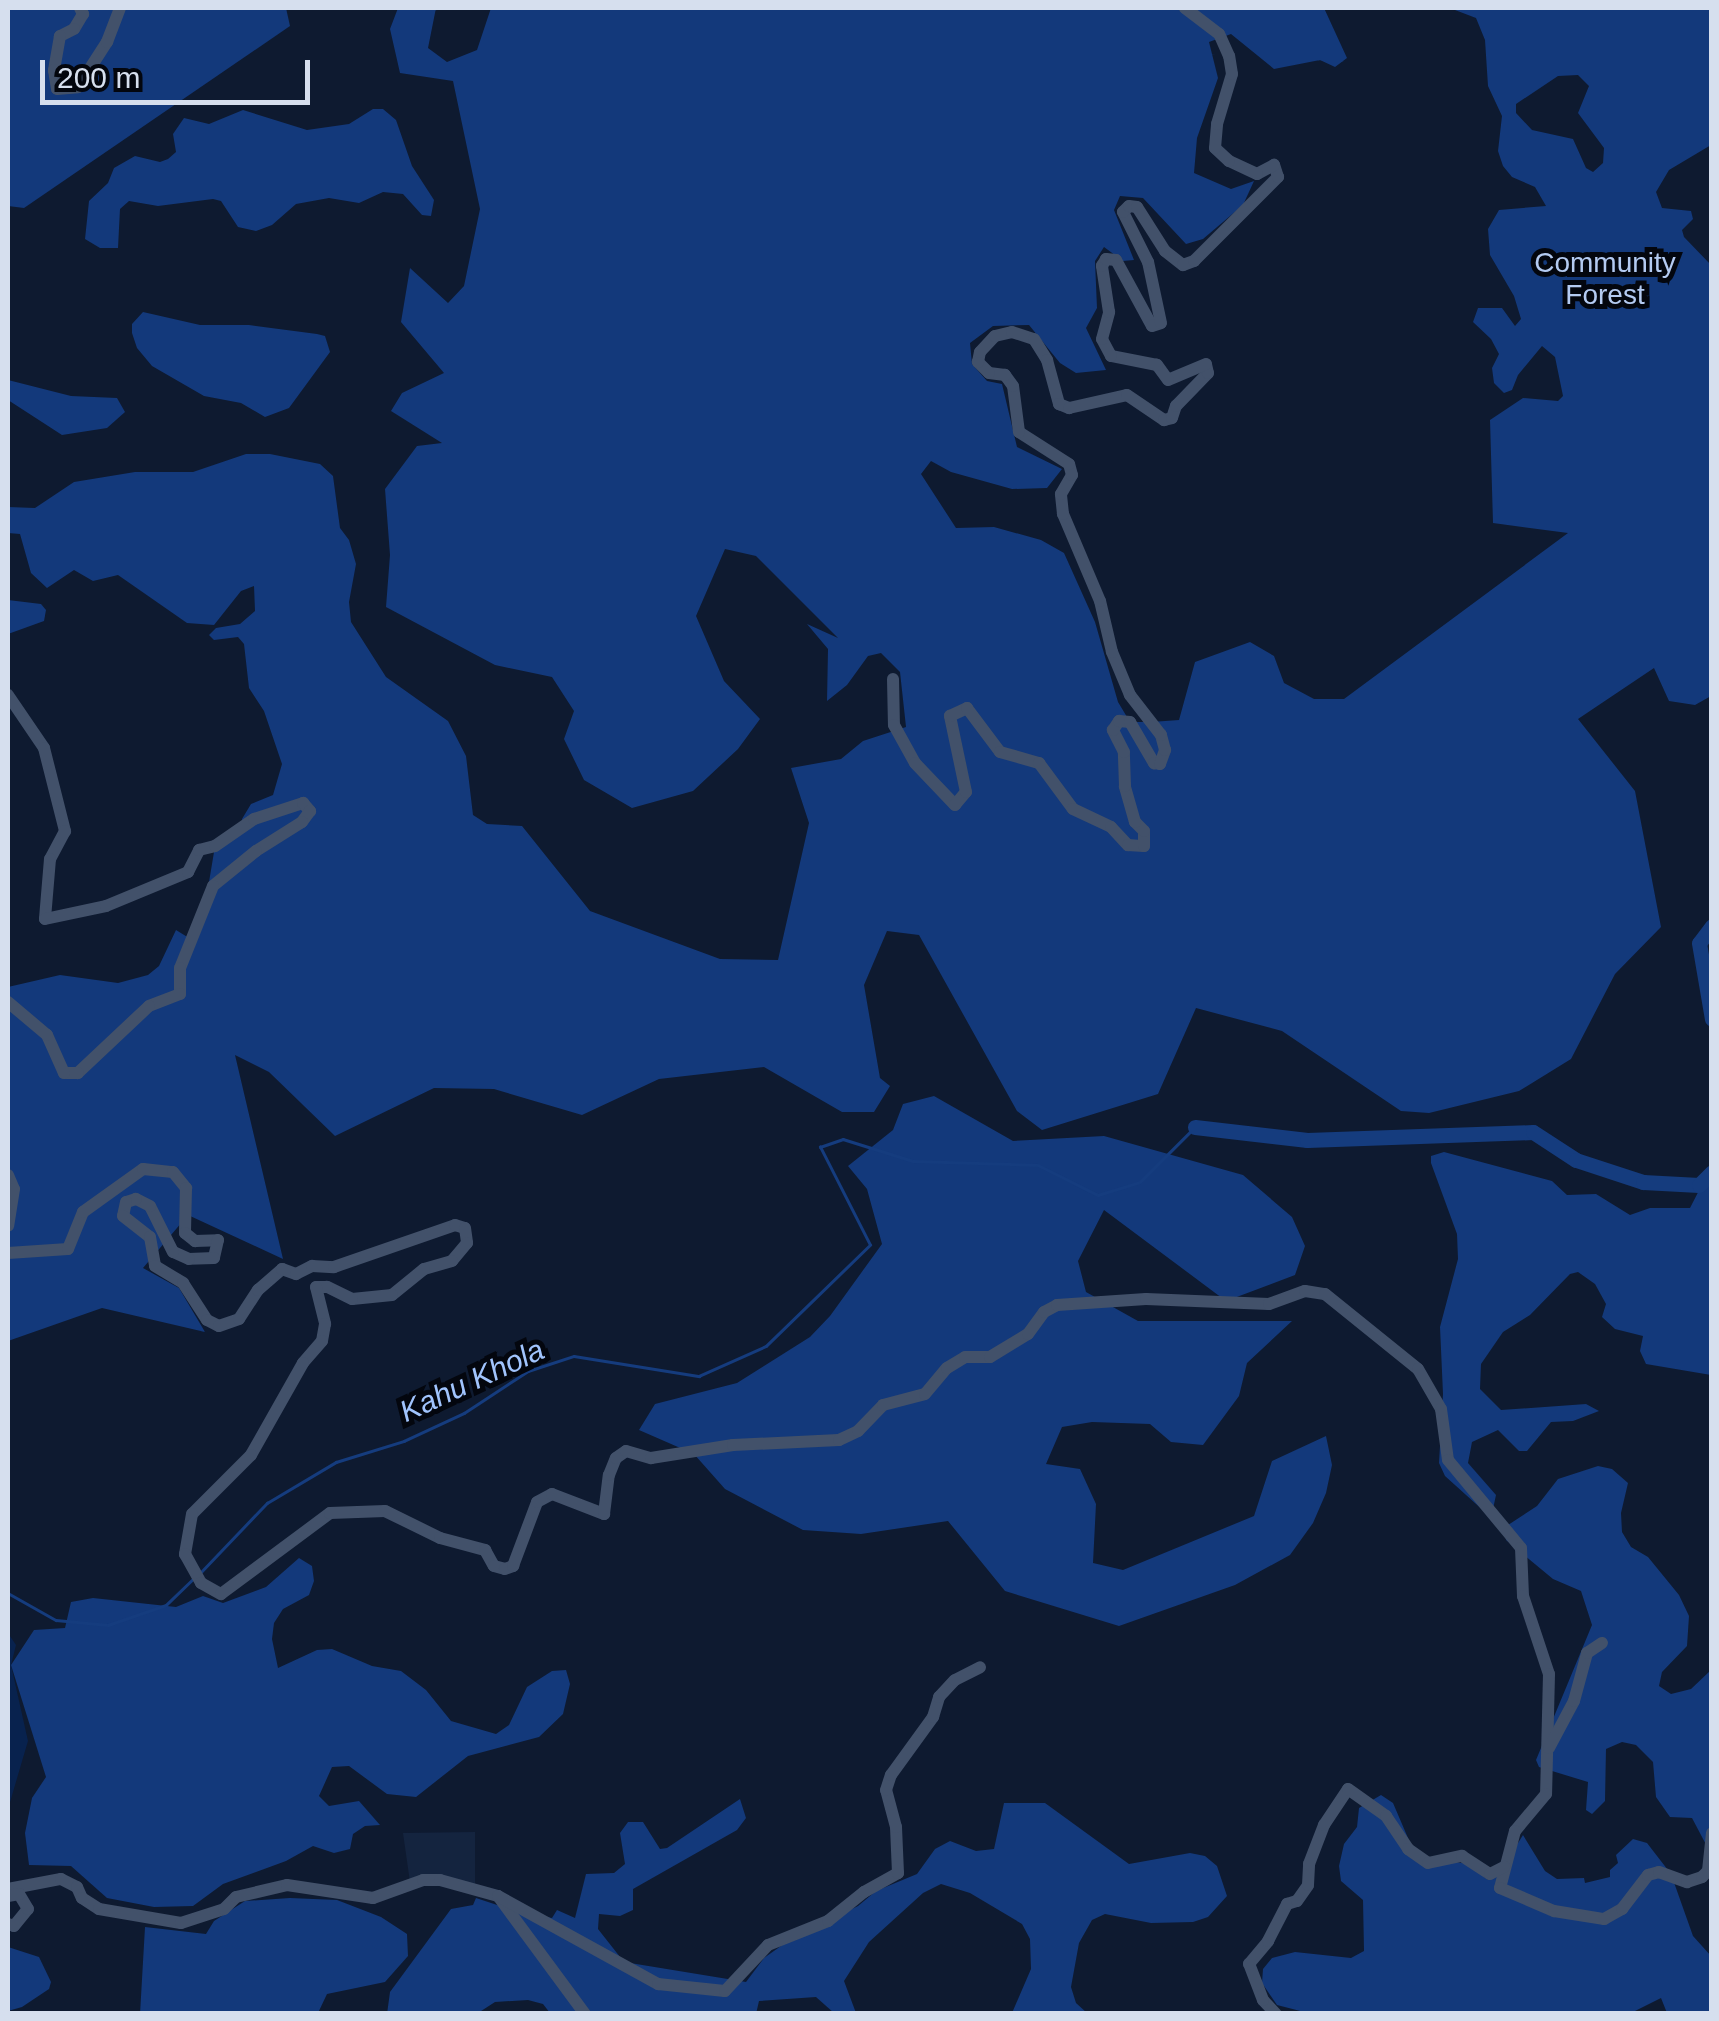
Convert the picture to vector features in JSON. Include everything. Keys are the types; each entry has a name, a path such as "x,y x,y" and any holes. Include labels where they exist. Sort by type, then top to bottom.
{"street":[{"path":"80,8 84,14 74,30 60,36 54,70 57,90 78,87 107,42 120,8"},
{"path":"893,679 894,725 915,762 956,805 966,792 950,716 967,708 1000,752 1039,763 1073,810 1111,827 1128,844 1144,846 1144,831 1135,822 1125,786 1124,752 1113,730 1119,721 1130,722 1154,763 1160,764 1165,750 1160,735 1130,695 1112,652 1100,601 1064,514 1062,494 1072,476 1069,464 1019,432 1013,386 1004,374 989,372 978,362 980,352 995,336 1034,339 1046,360 1060,404 1069,408 1118,394 1142,404 1164,420 1172,418 1176,406 1208,372 1206,364 1168,380 1157,366 1110,356 1102,339 1108,312 1102,266 1106,259 1116,260 1152,326 1162,323 1148,262 1123,212 1130,206 1137,208 1165,251 1183,265 1194,261 1278,177 1274,165 1257,174 1229,161 1215,148 1217,124 1232,74 1229,56 1219,34 1185,8"},
{"path":"8,695 44,748 64,831 50,858 45,919 106,906 188,872 200,850 216,846 254,818 303,803 310,811 302,822 256,851 213,886 180,968 180,994 149,1006 78,1073 64,1073 47,1035 8,1002"},
{"path":"8,1253 68,1248 82,1212 144,1169 173,1172 186,1188 185,1232 195,1241 218,1240 214,1258 189,1259 173,1252 150,1206 136,1199 126,1202 123,1216 150,1238 155,1266 183,1283 207,1320 219,1326 239,1319 258,1290 282,1268 296,1274 312,1266 334,1267 456,1225 465,1228 466,1243 452,1261 424,1270 392,1295 352,1299 327,1287 316,1288 325,1324 322,1341 303,1363 250,1455 192,1514 185,1554 201,1583 221,1594 330,1513 385,1511 440,1538 485,1550 494,1566 506,1569 517,1558 537,1502 552,1494 604,1514 609,1476 616,1458 626,1451 650,1458 733,1445 838,1440 858,1430 883,1406 925,1394 956,1362 990,1357 1028,1334 1044,1312 1056,1305 1146,1299 1269,1304 1305,1292 1325,1294 1418,1369 1441,1409 1448,1460 1521,1548 1522,1596 1549,1674 1546,1794 1516,1831 1500,1888 1554,1911 1604,1919 1622,1910 1648,1874 1659,1872 1687,1882 1702,1877 1708,1870 1712,1833"},
{"path":"8,1175 14,1189 8,1226"},
{"path":"1548,1750 1574,1701 1578,1674 1588,1653 1602,1643"},
{"path":"8,1892 61,1879 77,1886 82,1898 99,1909 181,1923 224,1909 236,1896 298,1884 373,1898 423,1880 440,1880 498,1896 658,1984 725,1991 768,1945 828,1921 864,1892 898,1873 896,1827 886,1790 891,1776 934,1718 939,1698 955,1680 980,1667"},
{"path":"1276,2014 1263,2000 1249,1964 1268,1940 1287,1904 1296,1902 1308,1884 1309,1864 1324,1825 1348,1789 1386,1816 1408,1849 1428,1863 1462,1856 1490,1874 1504,1866"},
{"path":"8,1892 19,1894 28,1903 24,1918 14,1926 8,1924"},
{"path":"498,1896 585,2014"}],"shaded area":[{"path":"8,1633 16,1645 11,1665 28,1741 8,1809"},
{"path":"475,1832 475,1892 455,1885 410,1882 403,1833"}],"green space":[{"path":"8,8 286,8 290,26 24,208 8,206"},
{"name":"Community Forest","path":"398,8 436,8 428,48 447,62 477,50 491,8 1324,8 1347,58 1335,67 1320,60 1274,69 1231,34 1209,42 1218,78 1197,138 1194,173 1231,189 1254,181 1243,205 1203,239 1186,244 1143,198 1120,196 1114,210 1134,260 1123,261 1104,247 1095,261 1097,308 1086,328 1106,370 1076,373 1060,363 1029,325 993,326 970,343 972,364 987,381 1002,384 1017,447 1062,469 1047,488 1012,489 951,472 931,461 921,474 956,528 994,527 1041,540 1064,553 1095,622 1118,702 1130,722 1151,722 1179,720 1195,662 1250,642 1274,656 1284,683 1314,699 1344,699 1568,533 1493,523 1490,420 1523,398 1558,401 1563,396 1555,357 1542,346 1518,375 1512,390 1504,393 1494,383 1492,368 1499,354 1491,339 1473,322 1478,308 1502,308 1515,326 1521,319 1514,296 1490,255 1488,229 1499,210 1546,206 1535,187 1512,177 1503,166 1498,151 1502,116 1488,86 1485,40 1476,18 1455,10 1419,8 1711,8 1711,145 1669,170 1656,192 1662,208 1691,211 1693,219 1682,230 1684,237 1711,265 1711,696 1695,705 1669,701 1654,668 1578,719 1635,791 1661,927 1615,974 1571,1059 1519,1091 1429,1113 1401,1111 1282,1031 1196,1008 1158,1094 1042,1130 1017,1111 919,935 887,931 864,985 880,1078 890,1086 874,1112 842,1112 764,1067 659,1079 582,1115 494,1089 434,1088 335,1136 269,1072 235,1055 283,1259 188,1215 143,1268 179,1288 205,1332 102,1308 8,1341 8,987 60,975 118,983 148,975 159,966 176,930 189,938 208,888 215,846 243,827 242,819 251,804 273,795 282,764 264,711 249,688 244,644 238,637 214,640 209,635 216,628 240,624 255,611 254,586 241,591 214,625 187,623 118,575 93,581 74,570 47,588 31,573 20,534 8,533 8,507 35,508 74,482 135,472 193,472 246,454 270,454 320,464 333,476 340,528 349,540 356,564 349,602 351,622 386,677 448,721 466,756 473,815 487,824 522,826 590,911 720,959 778,960 809,823 791,768 841,759 863,741 906,727 900,672 881,653 868,656 847,685 827,701 828,649 807,624 838,638 756,556 725,549 696,616 724,681 760,719 738,749 693,791 632,808 584,780 564,739 574,711 552,677 495,665 386,607 390,555 385,489 417,446 442,443 391,411 402,393 444,373 401,322 410,268 448,303 464,286 480,209 453,81 400,73 390,29","holes":["1578,75 1589,86 1578,113 1604,148 1603,163 1593,172 1586,168 1573,139 1532,130 1516,113 1516,104 1558,76"]},
{"path":"373,109 383,109 396,120 412,166 434,200 431,216 422,215 403,194 383,192 359,203 329,198 296,204 272,225 256,231 238,227 221,201 213,199 158,206 129,201 120,209 118,248 100,248 85,239 89,201 108,183 114,168 135,156 160,162 168,159 176,152 173,134 184,118 209,124 243,110 307,130 349,124"},
{"path":"143,312 200,325 249,325 317,334 325,336 330,352 289,408 265,417 241,403 204,396 152,366 137,348 132,333 132,324"},
{"path":"8,380 71,396 117,398 125,412 107,428 62,435 8,400"},
{"path":"8,600 41,604 46,610 44,621 8,634"},
{"path":"934,1096 1013,1141 1104,1136 1243,1175 1292,1217 1305,1246 1295,1275 1226,1301 1104,1210 1078,1261 1086,1292 1138,1321 1292,1321 1247,1363 1239,1396 1203,1445 1171,1442 1150,1424 1092,1422 1062,1427 1046,1464 1080,1469 1096,1504 1093,1563 1123,1570 1254,1516 1272,1461 1326,1436 1332,1465 1326,1493 1313,1523 1290,1555 1235,1585 1119,1626 1005,1591 948,1521 861,1534 803,1530 725,1489 694,1454 639,1430 655,1404 737,1383 810,1337 830,1316 882,1244 867,1189 848,1166 893,1130 903,1104"},
{"path":"1444,1152 1552,1181 1567,1195 1596,1194 1630,1215 1650,1208 1690,1208 1711,1167 1711,1375 1646,1364 1640,1351 1643,1336 1615,1329 1602,1317 1606,1304 1595,1284 1578,1272 1570,1274 1530,1315 1503,1332 1481,1364 1480,1389 1501,1410 1586,1404 1599,1411 1573,1421 1551,1422 1527,1451 1519,1451 1498,1430 1472,1442 1468,1463 1496,1495 1493,1509 1486,1513 1445,1476 1439,1463 1443,1394 1440,1327 1458,1259 1457,1234 1431,1163 1431,1156"},
{"path":"1598,1466 1612,1469 1628,1483 1621,1513 1622,1532 1631,1547 1648,1557 1679,1595 1689,1616 1687,1646 1662,1672 1659,1686 1671,1694 1691,1689 1711,1670 1711,1854 1692,1818 1670,1817 1656,1797 1653,1762 1636,1745 1622,1742 1606,1749 1605,1801 1592,1814 1586,1810 1588,1782 1539,1767 1536,1760 1592,1625 1581,1591 1553,1579 1506,1540 1505,1533 1508,1525 1537,1506 1558,1479"},
{"path":"299,1558 312,1566 314,1581 309,1595 283,1609 274,1623 272,1639 278,1668 317,1650 332,1649 372,1666 401,1671 426,1690 451,1721 496,1734 509,1725 527,1687 552,1671 566,1670 570,1684 563,1714 539,1737 468,1756 416,1797 387,1794 349,1766 332,1767 319,1796 329,1806 359,1801 380,1825 365,1826 353,1834 350,1849 334,1853 313,1846 286,1861 223,1884 193,1906 154,1907 107,1898 71,1866 29,1865 25,1833 32,1798 46,1777 11,1665 34,1630 65,1628 71,1602 93,1598 176,1607 203,1596 223,1603 266,1587"},
{"path":"1381,1795 1393,1803 1411,1845 1420,1856 1468,1864 1488,1880 1498,1875 1523,1835 1545,1871 1557,1879 1584,1878 1585,1883 1610,1877 1610,1870 1618,1863 1616,1855 1633,1839 1647,1843 1671,1874 1693,1936 1711,1956 1711,2013 1667,2013 1661,1998 1629,2014 1308,2013 1277,2005 1262,1983 1263,1969 1272,1958 1295,1952 1351,1958 1364,1951 1363,1900 1341,1881 1339,1866 1344,1844 1357,1827 1359,1808"},
{"path":"740,1799 746,1818 737,1830 633,1889 633,1910 620,1916 599,1914 598,1929 624,1962 746,1982 764,1958 788,1941 858,1906 876,1891 917,1874 935,1849 950,1841 976,1851 994,1849 1004,1803 1045,1803 1129,1864 1190,1853 1205,1856 1217,1866 1227,1896 1208,1917 1193,1922 1151,1923 1105,1914 1092,1920 1079,1943 1071,1987 1076,2003 1087,2013 1012,2013 1031,1969 1030,1939 1022,1924 970,1893 941,1884 923,1893 869,1942 844,1981 856,2013 834,2013 816,1997 759,2001 756,2014 550,2013 543,2004 528,2000 495,2002 478,2013 387,2014 390,1992 451,1909 473,1905 476,1898 518,1912 552,1918 557,1910 575,1918 586,1874 614,1873 625,1864 620,1833 628,1822 643,1822 660,1849 667,1848"},
{"path":"337,1900 381,1917 407,1934 408,1956 385,1982 327,1994 318,2013 140,2014 145,1927 206,1934 214,1921 245,1901"},
{"path":"8,1947 39,1957 51,1982 49,1989 22,2007 8,2011"}],"waterway":[{"path":"1712,926 1699,943 1712,1019"},
{"name":"Kahu Khola","path":"200,1573 267,1503 336,1462 404,1441 464,1413 528,1371 574,1356 699,1376 766,1346 870,1245 820,1147 843,1139 913,1161 1038,1165 1098,1195 1140,1182 1195,1127"},
{"path":"1195,1127 1307,1140 1533,1132 1576,1160 1643,1182 1699,1185 1712,1172"},
{"name":"Kahu Khola","path":"8,1593 56,1620 108,1625 166,1605 194,1578"}]}
